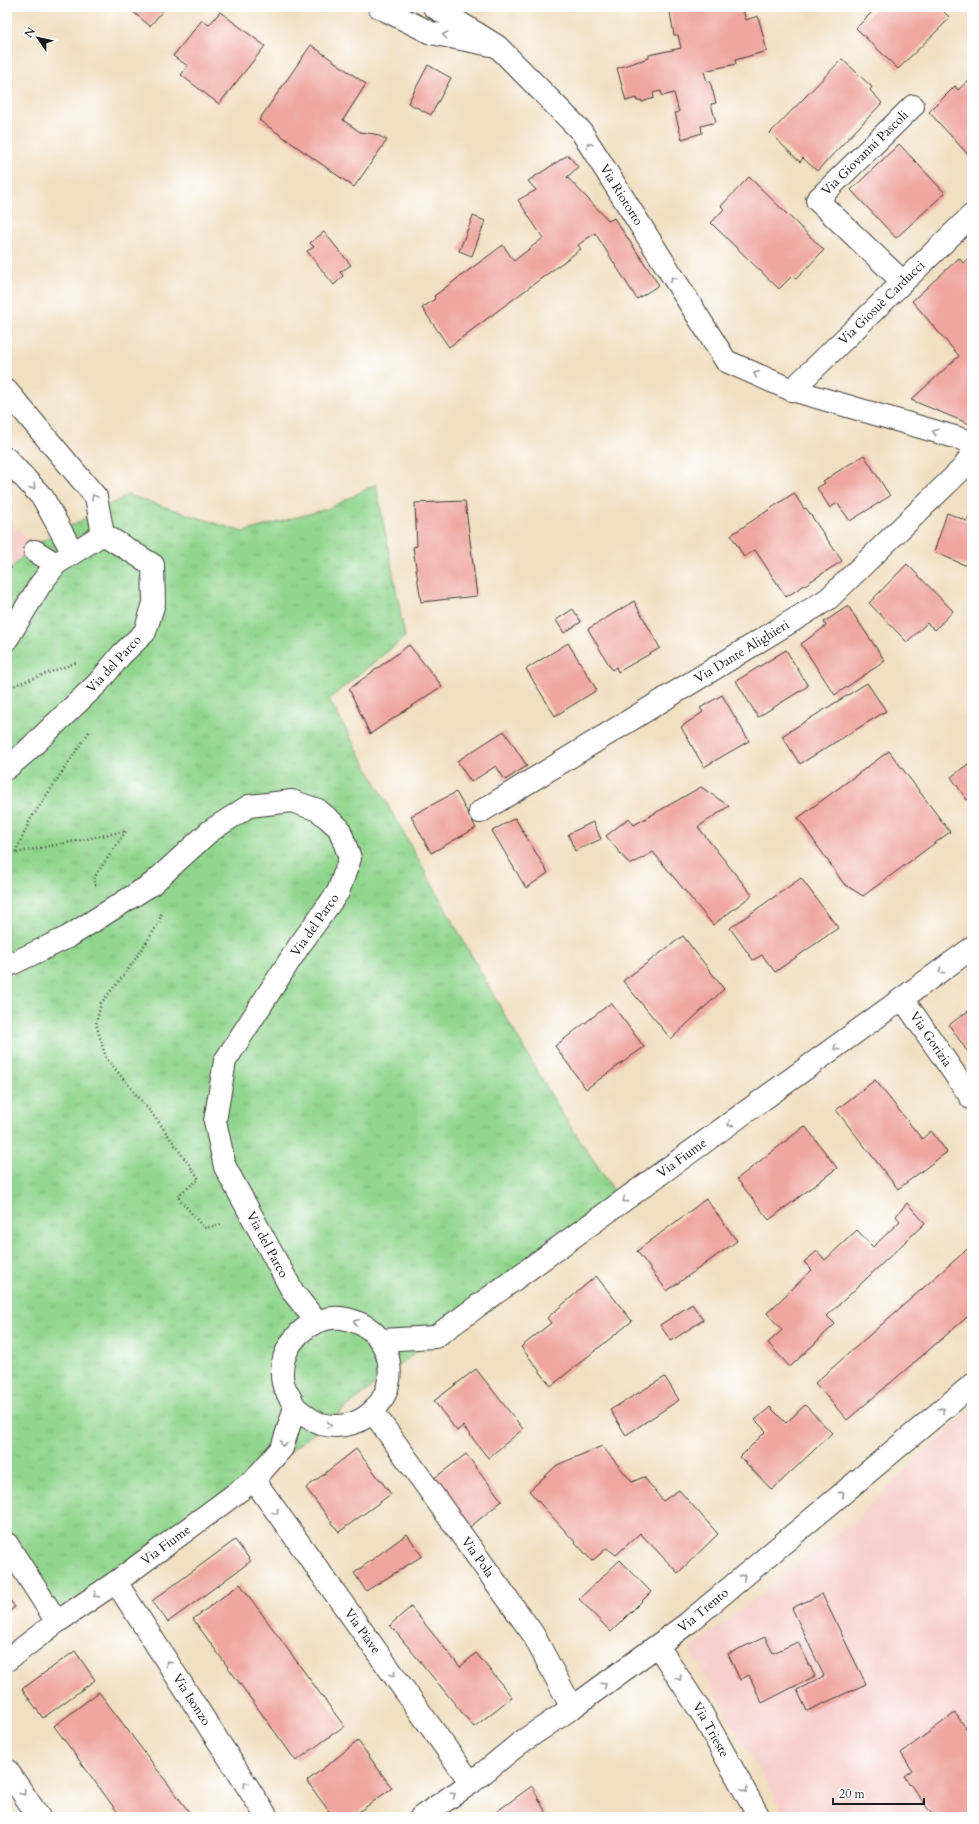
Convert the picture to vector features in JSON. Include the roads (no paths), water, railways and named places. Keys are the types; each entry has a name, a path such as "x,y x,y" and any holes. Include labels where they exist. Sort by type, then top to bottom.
{"street":[{"path":"379,7 431,33 497,46"},
{"name":"Via Riotorto","path":"434,7 497,46 581,131 726,361 792,390 972,442"},
{"name":"Via Giovanni Pascoli","path":"903,282 817,200 913,106"},
{"name":"Via Giosuè Carducci","path":"792,390 972,215"},
{"path":"7,391 96,497 103,534 64,558 40,585 7,639"},
{"name":"Via Dante Alighieri","path":"480,812 828,599 964,467 972,453"},
{"path":"7,459 43,498 64,558"},
{"name":"Via del Parco","path":"7,768 26,752 98,683 121,655 145,632 154,603 153,565 103,534"},
{"path":"35,551 64,558"},
{"name":"Via del Parco","path":"7,966 68,937 152,884 210,831 249,806 292,801 318,810 339,828 350,858 338,892 300,946 225,1061 215,1121 225,1167 293,1292 316,1321"},
{"name":"Via Fiume","path":"381,1340 435,1337 972,948"},
{"name":"Via Gorizia","path":"903,999 972,1099"},
{"path":"332,1318 351,1319 368,1327 381,1340 390,1361 391,1380 384,1397 373,1412 357,1422 339,1426 320,1424 308,1418 295,1407 283,1383 283,1364 289,1346 300,1331 316,1321 332,1318"},
{"name":"Via Trento","path":"421,1817 471,1783 520,1743 572,1708 688,1623 972,1385"},
{"name":"Via Fiume","path":"7,1660 57,1622 116,1582 254,1480 282,1448 295,1407"},
{"name":"Via Pola","path":"373,1412 533,1634 572,1708"},
{"name":"Via Piave","path":"254,1480 471,1783"},
{"path":"7,1544 57,1622"},
{"name":"Via Isonzo","path":"116,1582 267,1817"},
{"name":"Via Trieste","path":"658,1646 702,1712 759,1817"},
{"path":"7,1770 39,1817"}]}
